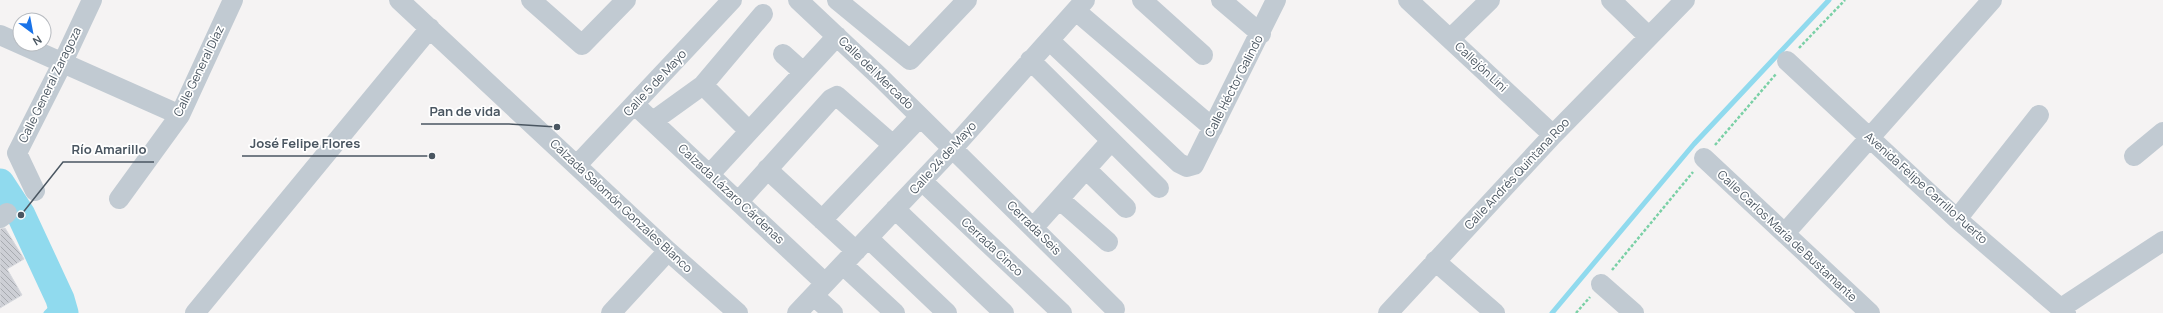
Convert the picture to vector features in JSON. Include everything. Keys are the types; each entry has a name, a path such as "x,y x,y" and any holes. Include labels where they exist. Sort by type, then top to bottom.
{"street":[{"name":"Calle General Zaragoza","path":"35,191 17,152 62,64 92,0"},
{"name":"Calle General Díaz","path":"119,199 180,114 233,0"},
{"name":"Calzada Salomón Gonzales Blanco","path":"399,0 668,251 738,313"},
{"path":"531,0 582,45 626,0"},
{"name":"Calle 5 de Mayo","path":"577,165 635,106 732,0"},
{"name":"Calle del Mercado","path":"798,0 953,148"},
{"path":"841,1 910,60 967,0"},
{"path":"1142,0 1203,54"},
{"path":"1221,0 1260,34"},
{"name":"Calle Héctor Galindo","path":"1049,40 1179,164 1187,167 1194,164 1276,0"},
{"name":"Callejón Lini","path":"1408,0 1553,135"},
{"path":"1450,39 1490,0"},
{"path":"1611,0 1648,36"},
{"name":"Calle Andrés Quintana Roo","path":"1388,313 1553,135 1648,36 1685,0"},
{"path":"1785,233 1992,0"},
{"path":"1081,5 1213,128"},
{"name":"Calle 24 de Mayo","path":"797,313 953,148 1030,60 1081,5"},
{"path":"653,121 703,85 764,14"},
{"path":"195,313 430,28"},
{"path":"0,35 62,64 180,114"},
{"path":"710,174 837,36"},
{"path":"783,54 803,72"},
{"path":"1030,60 1159,188"},
{"name":"Avenida Felipe Carrillo Puerto","path":"1787,61 1957,219 2064,311"},
{"path":"703,85 748,131"},
{"path":"739,201 831,99 837,96 893,145"},
{"name":"Calzada Lázaro Cárdenas","path":"635,106 739,201 820,289 832,313"},
{"path":"1957,219 2039,115"},
{"path":"822,220 920,117"},
{"path":"2134,156 2163,132"},
{"path":"1033,228 1111,140"},
{"name":"Cerrada Seis","path":"953,148 1115,309"},
{"name":"Calle Carlos María de Bustamante","path":"1704,158 1870,313"},
{"path":"767,169 856,251 947,313"},
{"path":"1086,169 1126,208"},
{"name":"Cerrada Cinco","path":"922,181 1062,313"},
{"path":"1059,199 1108,242"},
{"path":"895,209 1004,313"},
{"path":"2064,311 2163,241"},
{"path":"611,313 668,251"},
{"path":"856,251 895,313"},
{"path":"1435,261 1495,313"},
{"path":"1600,284 1634,313"}],"building":[{"path":"5,228 24,259 7,269 22,295 0,308 0,229"}],"waterway":[{"path":"1552,313 1694,144 1829,0"},
{"path":"0,183 21,215 60,299 64,313"},
{"path":"46,313 60,299"}],"place":[{"name":"Pan de vida","path":"557,127"},
{"name":"José Felipe Flores","path":"432,156"},
{"name":"Río Amarillo","path":"21,215"}]}
